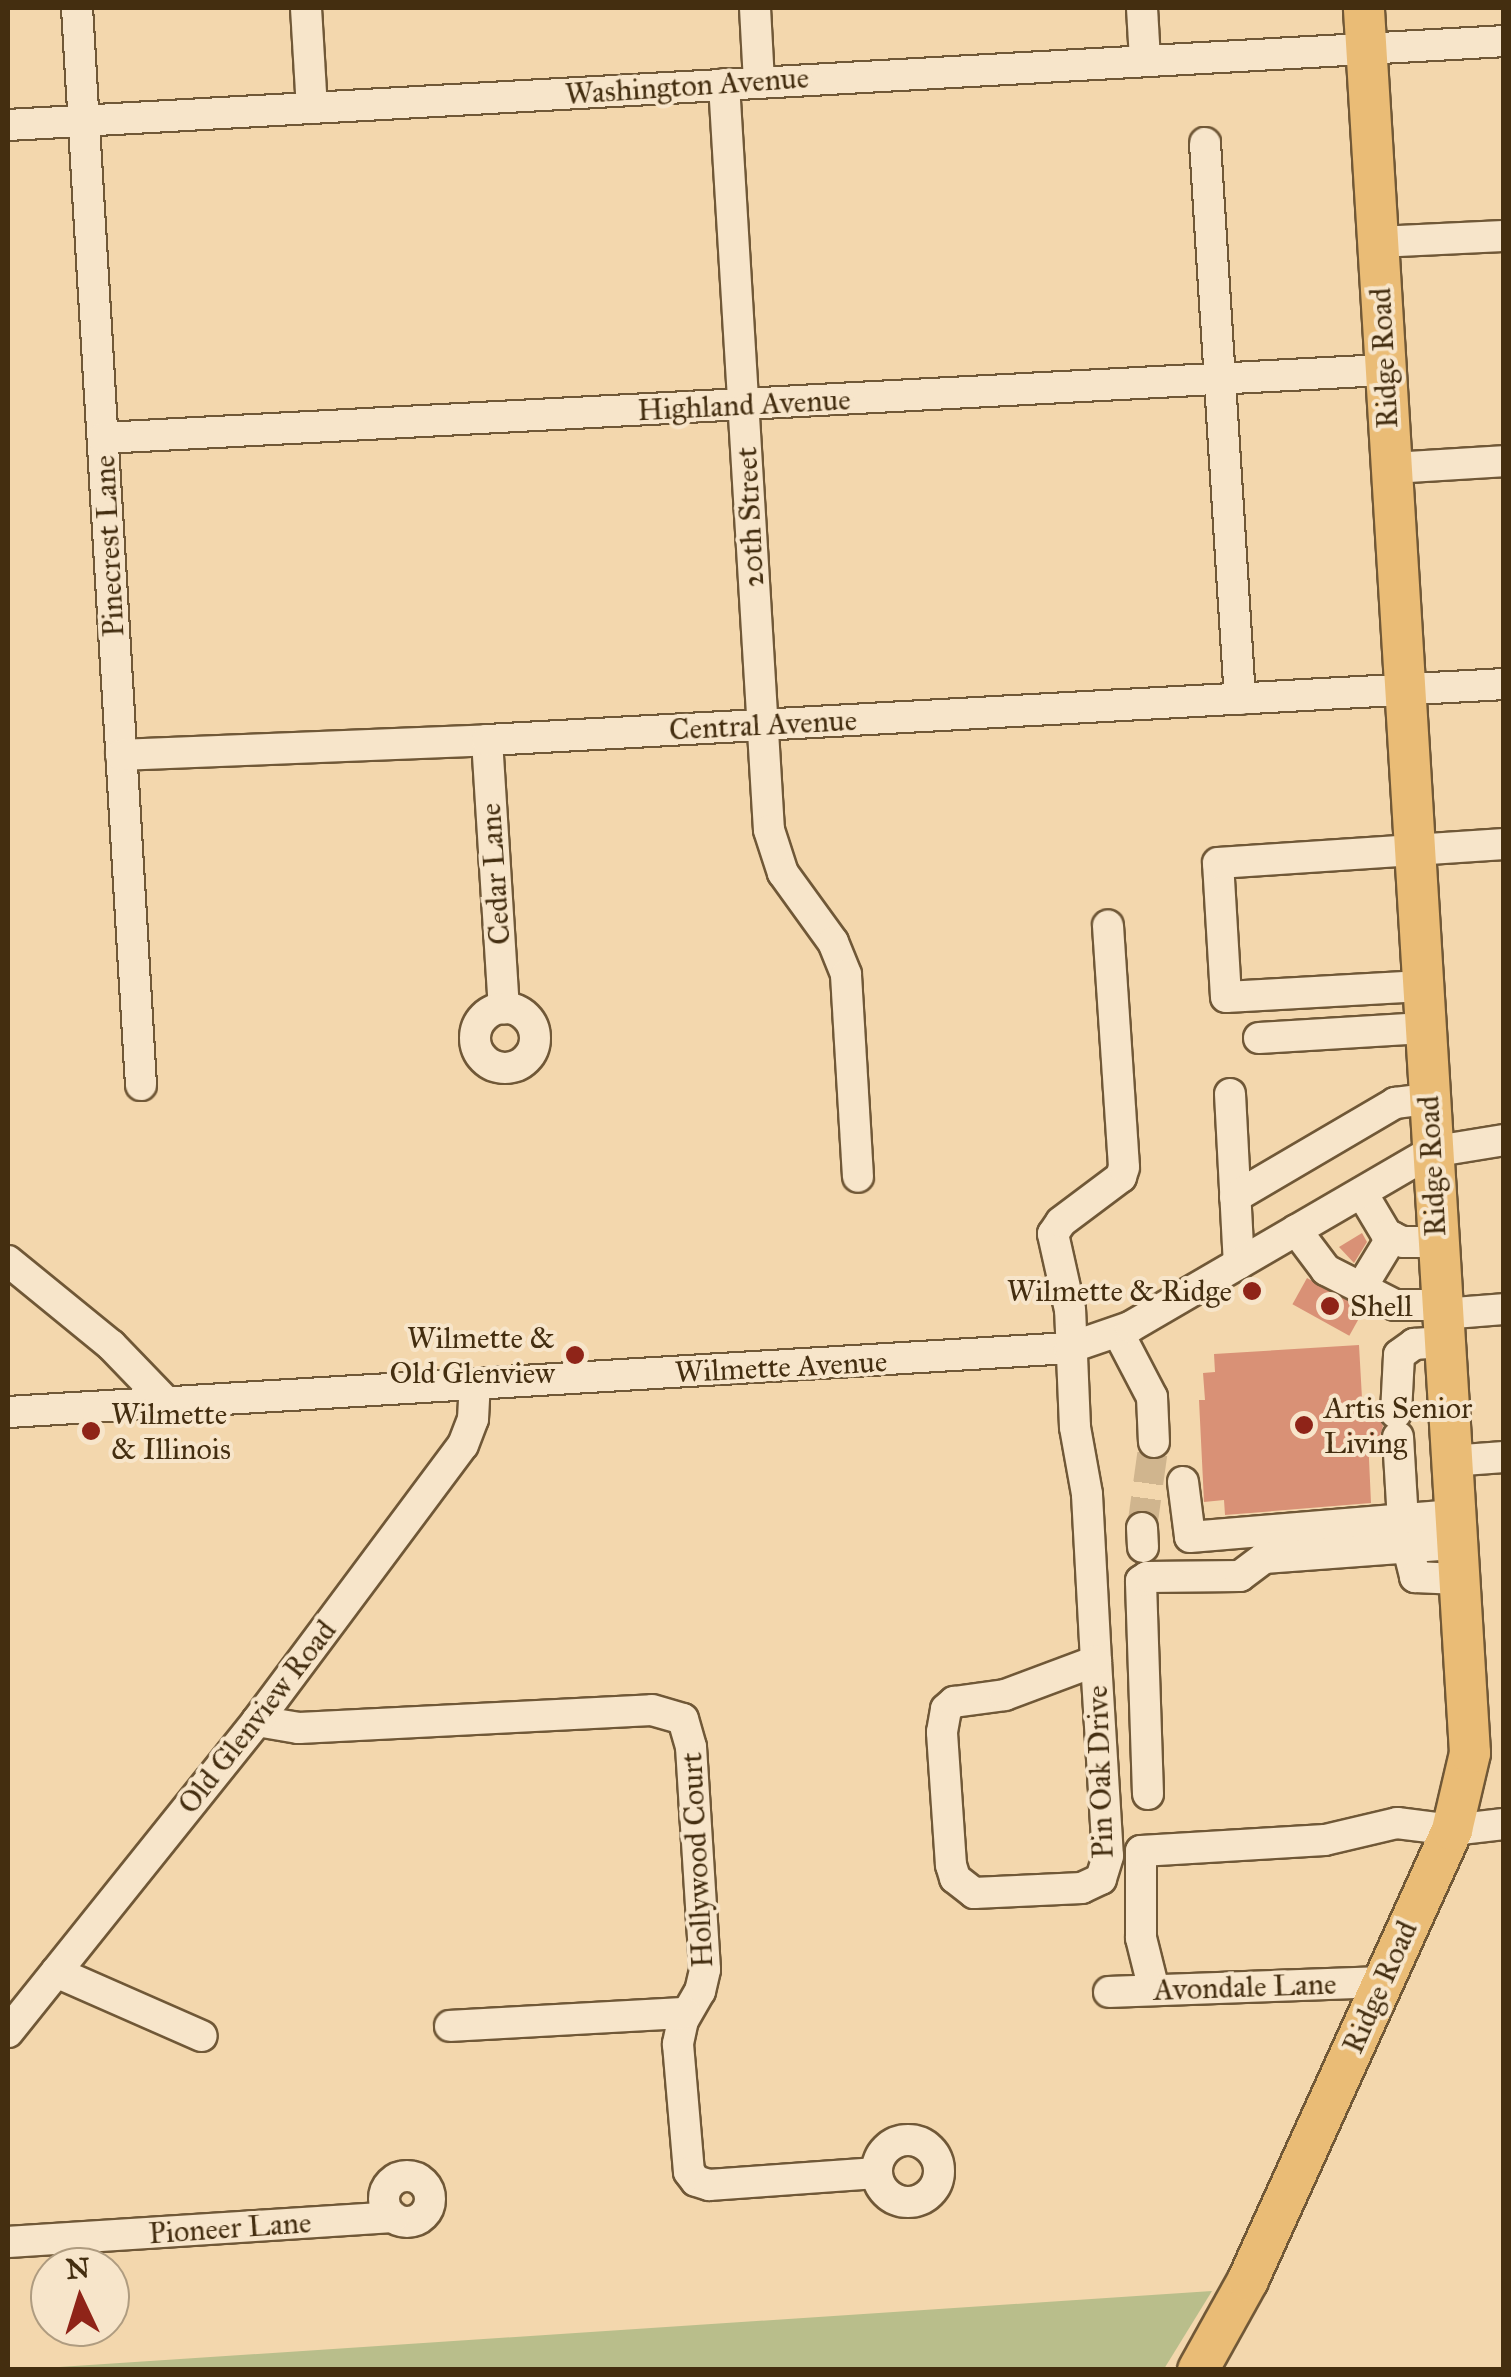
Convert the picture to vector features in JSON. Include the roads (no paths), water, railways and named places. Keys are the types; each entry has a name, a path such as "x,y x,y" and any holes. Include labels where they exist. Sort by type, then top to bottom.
{"main road":[{"name":"Ridge Road","path":"1198,2370 1248,2280 1452,1830 1470,1752 1364,8"}],"street":[{"name":"Pinecrest Lane","path":"77,8 141,1085"},
{"path":"306,8 312,108"},
{"path":"756,8 759,81"},
{"path":"1142,8 1144,60"},
{"name":"Washington Avenue","path":"8,125 1504,41"},
{"name":"20th Street","path":"724,84 769,830 782,873 833,942 846,975 858,1177"},
{"path":"1205,143 1240,699"},
{"path":"1378,242 1504,236"},
{"name":"Highland Avenue","path":"102,438 1385,370"},
{"path":"1391,468 1504,461"},
{"name":"Central Avenue","path":"121,755 487,740 1504,684"},
{"name":"Cedar Lane","path":"487,740 504,1008"},
{"path":"1422,986 1226,997 1218,863 1504,844"},
{"name":"Pin Oak Drive","path":"1096,1661 1005,1695 954,1702 946,1709 942,1732 951,1866 955,1878 974,1892 1082,1888 1102,1880 1108,1856 1087,1494 1075,1427 1070,1310 1053,1234 1061,1222 1120,1178 1124,1167 1108,926"},
{"path":"1259,1038 1424,1028"},
{"path":"1230,1094 1239,1264"},
{"path":"1235,1197 1395,1103 1428,1098"},
{"name":"Wilmette Avenue","path":"8,1412 1069,1348 1118,1332 1431,1152 1504,1140"},
{"path":"1362,1192 1392,1237 1403,1242 1437,1242"},
{"path":"1296,1230 1326,1270 1395,1305 1442,1320 1504,1309"},
{"path":"1361,1288 1392,1237"},
{"path":"8,1261 111,1345 169,1405"},
{"path":"1442,1320 1399,1355 1397,1425 1406,1534 1415,1577 1456,1546"},
{"path":"1118,1332 1149,1387 1154,1442"},
{"name":"Old Glenview Road","path":"8,2032 257,1721 463,1445 473,1419 475,1385"},
{"path":"1450,1461 1504,1457"},
{"path":"1182,1482 1186,1534 1190,1537 1406,1534 1456,1546"},
{"path":"1148,1794 1141,1581 1147,1577 1240,1576 1264,1558 1406,1534"},
{"name":"Hollywood Court","path":"257,1721 299,1728 652,1710 683,1719 692,1747 705,1970 700,1991 686,2013 678,2058 685,2158 696,2182 709,2185 877,2173"},
{"path":"1154,1990 1141,1938 1141,1851 1324,1840 1397,1822 1452,1830 1503,1825"},
{"path":"56,1972 202,2036"},
{"name":"Avondale Lane","path":"1108,1992 1382,1982"},
{"path":"450,2026 686,2013"},
{"name":"Pioneer Lane","path":"8,2242 393,2217"}],"tunnel":[{"path":"1142,1528 1154,1442"}],"place":[{"name":"Wilmette & Ridge","path":"1252,1291"},
{"name":"Shell","path":"1330,1306"},
{"name":"Wilmette & Old Glenview","path":"575,1355"},
{"name":"Artis Senior Living","path":"1304,1425"},
{"name":"Wilmette & Illinois","path":"91,1431"}]}
